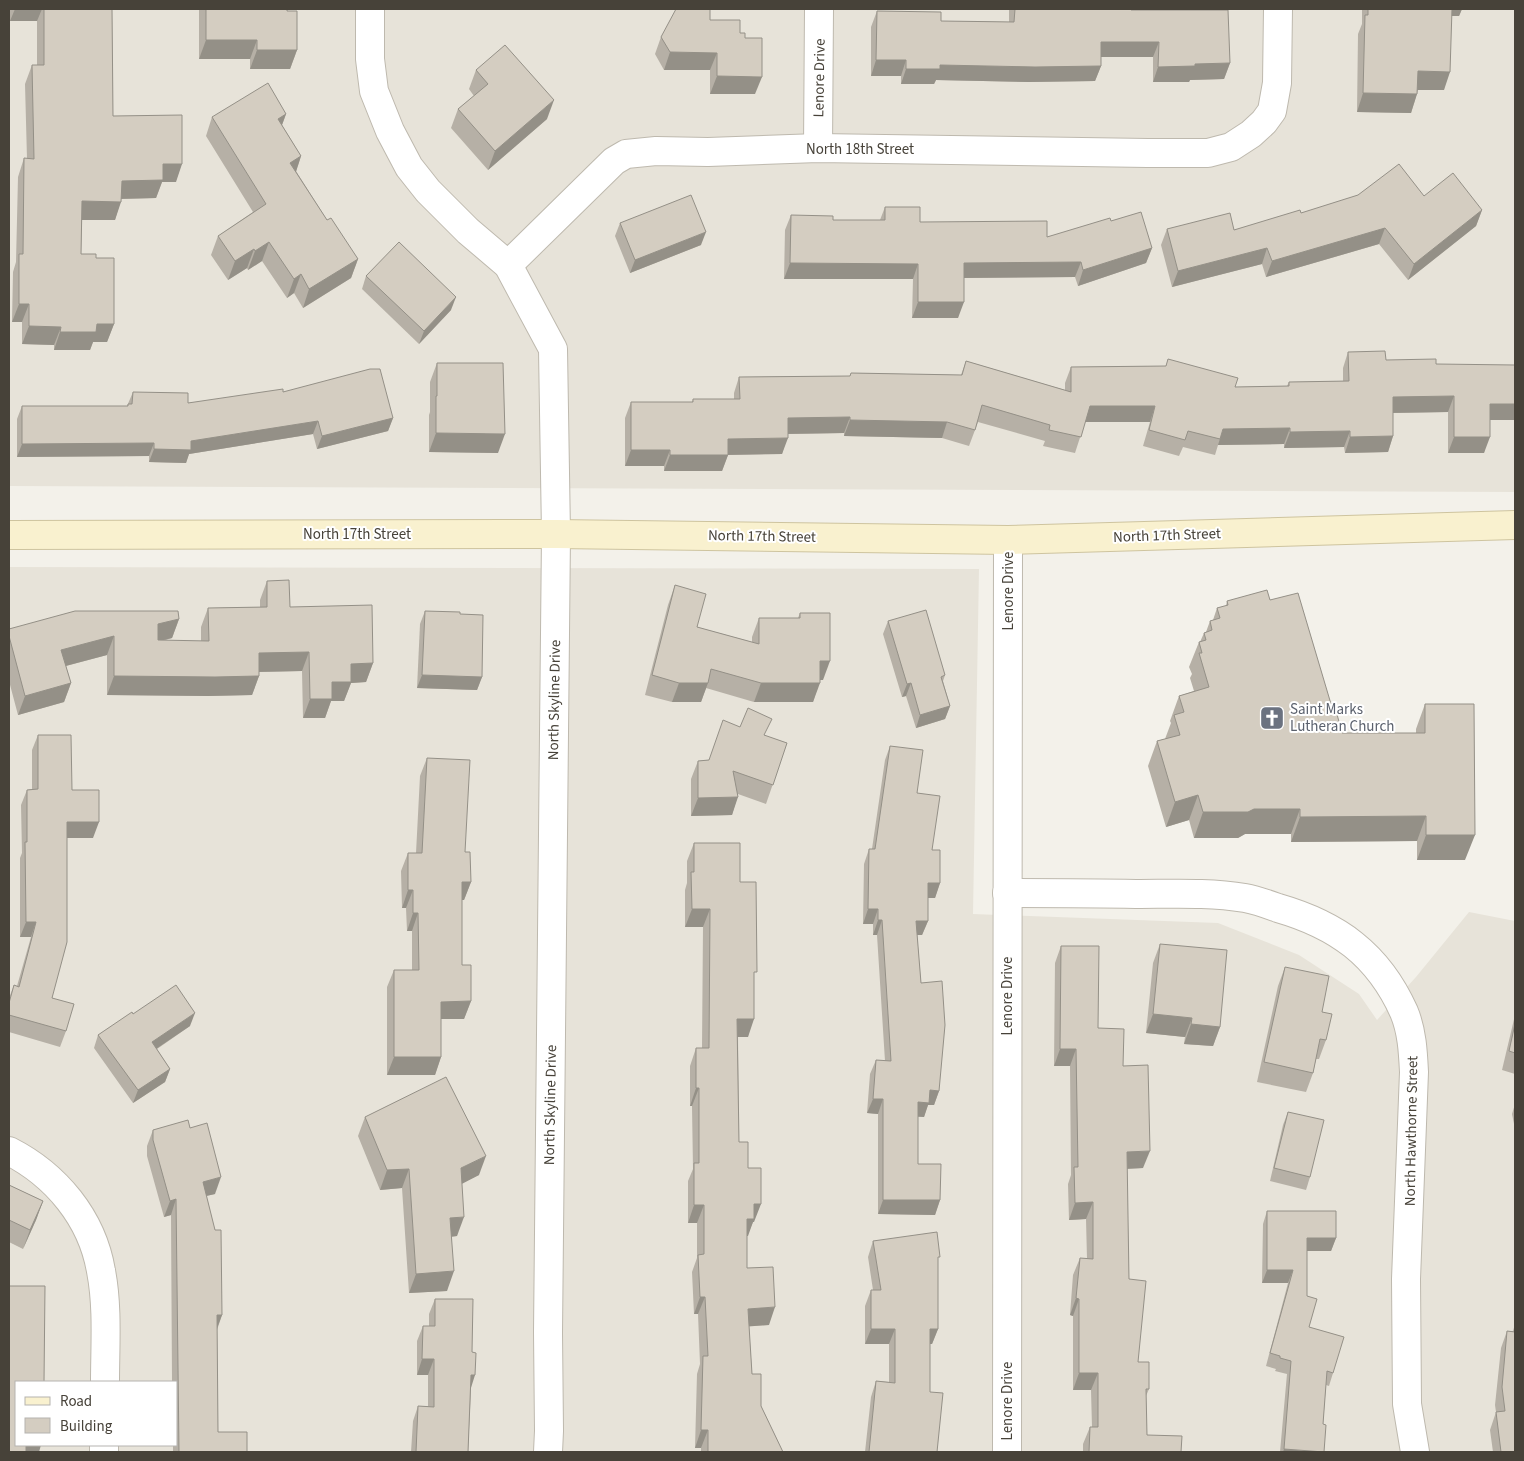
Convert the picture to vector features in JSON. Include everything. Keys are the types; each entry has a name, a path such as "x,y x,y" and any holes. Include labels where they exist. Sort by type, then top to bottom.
{"street":[{"name":"North Skyline Drive","path":"370,9 370,59 374,91 390,131 405,160 428,191 468,232 508,264 553,349 556,534 548,1452"},
{"name":"Lenore Drive","path":"818,148 819,9"},
{"name":"North 18th Street","path":"508,264 614,161 626,154 656,151 708,152 818,148 1208,153 1231,147 1251,134 1264,122 1272,111 1277,83 1278,9"},
{"name":"North 17th Street","path":"9,535 556,534 1008,540 1515,525"},
{"name":"Lenore Drive","path":"1007,1452 1008,540"},
{"name":"North Hawthorne Street","path":"1007,893 1202,894 1246,898 1303,915 1329,927 1351,942 1375,966 1393,992 1404,1014 1411,1039 1414,1072 1406,1279 1407,1404 1415,1452"},
{"path":"9,1151 36,1167 63,1192 84,1222 92,1238 104,1289 105,1381"}],"shaded area":[{"path":"9,9 1515,9 1515,492 9,486"},
{"path":"9,567 979,569 973,914 1218,923 1299,955 1359,994 1377,1020 1416,977 1469,912 1515,921 1515,1452 9,1452"}],"building":[{"path":"44,9 112,9 113,116 182,115 182,164 163,164 163,180 122,181 121,202 82,201 81,254 96,254 96,258 114,258 114,324 97,324 96,332 60,332 61,327 29,326 29,304 19,304 19,254 23,254 24,158 34,159 32,65 44,65"},
{"path":"206,9 287,9 287,11 297,11 297,50 257,50 257,40 206,40"},
{"path":"676,9 710,9 710,20 740,20 740,33 745,33 745,38 762,38 762,77 717,76 717,53 670,52 661,37"},
{"path":"1015,9 1228,10 1230,63 1158,67 1159,42 1101,42 1101,66 940,65 940,69 906,69 906,60 876,60 877,11 941,12 941,21 1014,22"},
{"path":"1368,9 1452,9 1450,72 1418,71 1417,94 1363,93 1365,15 1368,15"},
{"path":"505,45 554,100 495,151 458,109 488,84 476,70"},
{"path":"268,83 286,114 278,119 301,156 290,163 327,220 331,218 358,259 309,289 301,274 294,279 269,242 235,261 218,236 266,204 212,117"},
{"path":"1399,164 1424,196 1453,173 1482,210 1414,264 1385,228 1272,261 1267,248 1178,271 1167,229 1230,213 1234,230 1300,210 1301,213 1358,195"},
{"path":"691,195 706,232 635,260 620,223"},
{"path":"885,207 920,207 920,222 1047,221 1047,237 1110,218 1111,221 1141,212 1152,248 1083,270 1081,262 964,263 964,302 918,302 918,264 790,263 791,215 833,216 833,220 885,220"},
{"path":"399,242 456,297 424,331 366,276"},
{"path":"1385,351 1386,360 1436,359 1436,364 1515,365 1515,404 1490,404 1490,437 1454,437 1454,396 1393,397 1393,436 1350,437 1350,431 1290,432 1290,428 1223,429 1220,439 1188,431 1185,440 1149,430 1155,406 1090,406 1081,437 1049,430 1050,425 982,405 975,430 947,422 850,420 850,417 788,418 788,438 728,439 728,455 670,455 670,450 631,450 631,402 693,402 693,399 740,399 739,377 850,376 851,373 962,375 966,361 1071,392 1071,367 1166,366 1168,359 1238,378 1235,387 1289,386 1289,382 1349,381 1348,352"},
{"path":"437,363 503,363 505,434 436,433"},
{"path":"370,369 380,369 393,418 322,436 318,421 191,441 191,450 154,449 154,443 22,444 22,406 128,406 128,404 132,404 133,392 188,393 188,403 283,389 283,392"},
{"path":"289,580 290,607 372,605 373,663 351,664 351,682 332,682 332,699 310,699 309,652 259,653 259,676 114,676 114,636 61,650 71,683 25,696 9,636 9,629 75,611 178,611 179,619 158,624 158,640 209,641 208,608 267,607 267,581"},
{"path":"675,585 706,594 697,627 759,644 759,618 800,618 800,613 830,613 830,661 820,661 820,683 761,683 711,669 708,683 679,683 652,675"},
{"path":"1267,590 1270,600 1298,593 1331,704 1334,703 1342,733 1425,733 1425,704 1474,704 1475,835 1426,835 1426,816 1300,817 1300,809 1203,812 1198,795 1175,802 1157,741 1180,735 1174,715 1184,712 1179,696 1209,687 1199,653 1202,653 1199,642 1206,640 1204,633 1212,630 1210,621 1220,618 1217,608 1228,605 1227,601"},
{"path":"926,610 945,675 941,677 950,706 920,715 911,683 907,684 888,621"},
{"path":"425,611 483,615 482,677 422,675"},
{"path":"748,708 772,719 764,735 787,743 773,785 733,771 738,797 698,798 698,761 709,760 723,720 740,727"},
{"path":"38,735 71,735 72,790 99,790 99,822 67,822 67,942 52,998 74,1004 66,1031 9,1015 9,1003 14,985 19,987 36,922 26,922 25,842 27,842 27,790 38,789"},
{"path":"890,746 923,750 917,793 940,796 932,850 940,850 940,883 928,883 928,921 916,921 921,983 942,981 945,1025 939,1091 930,1090 929,1103 918,1102 918,1164 941,1164 940,1200 883,1200 883,1099 873,1099 876,1060 891,1061 882,920 878,920 878,909 868,909 869,849 875,849"},
{"path":"427,758 470,760 465,852 470,852 471,882 462,882 462,965 471,965 471,1001 441,1002 441,1057 394,1057 394,970 419,970 418,913 413,913 413,890 408,890 408,853 422,853"},
{"path":"694,843 740,843 740,882 756,882 757,972 754,972 754,1019 737,1019 739,1142 748,1142 748,1168 761,1168 761,1204 754,1204 754,1219 747,1219 747,1268 773,1267 775,1307 748,1309 752,1374 761,1374 761,1406 783,1452 708,1452 708,1430 701,1430 703,1356 708,1356 705,1297 700,1297 698,1255 704,1254 704,1205 694,1205 694,1163 699,1163 699,1088 696,1088 696,1048 709,1048 710,909 692,909 691,872 694,872"},
{"path":"1160,944 1227,950 1220,1027 1191,1024 1192,1018 1153,1014"},
{"path":"1061,946 1099,946 1098,1028 1124,1029 1123,1066 1148,1065 1150,1151 1127,1152 1129,1279 1146,1281 1138,1362 1149,1362 1149,1389 1146,1389 1147,1435 1182,1436 1181,1452 1089,1452 1090,1427 1098,1427 1098,1373 1079,1373 1079,1299 1076,1298 1080,1258 1093,1259 1093,1202 1075,1203 1074,1167 1078,1167 1076,1049 1060,1049"},
{"path":"1285,967 1329,976 1322,1012 1332,1014 1326,1040 1320,1039 1313,1073 1264,1062"},
{"path":"176,985 195,1013 152,1042 170,1069 138,1090 98,1035"},
{"path":"1515,1024 1515,1053 1509,1051"},
{"path":"446,1077 486,1156 461,1168 464,1217 450,1218 454,1271 416,1274 409,1169 387,1170 365,1117"},
{"path":"1288,1112 1324,1120 1310,1177 1274,1168"},
{"path":"188,1120 190,1128 207,1123 221,1177 203,1182 215,1230 221,1230 222,1315 217,1315 218,1432 247,1432 247,1452 179,1452 176,1199 170,1201 153,1140 153,1130"},
{"path":"9,1185 43,1201 30,1230 9,1220"},
{"path":"1267,1211 1336,1211 1336,1238 1307,1238 1307,1296 1317,1299 1309,1327 1344,1337 1333,1373 1327,1371 1323,1424 1326,1425 1324,1452 1284,1449 1291,1361 1270,1353 1293,1270 1267,1270"},
{"path":"937,1232 940,1257 938,1257 938,1329 930,1329 930,1392 943,1393 937,1452 869,1452 876,1381 895,1383 895,1329 871,1329 871,1290 881,1290 873,1241"},
{"path":"9,1286 45,1286 44,1381 15,1381 15,1446 26,1446 26,1452 9,1452"},
{"path":"435,1299 473,1299 472,1352 476,1353 475,1375 471,1375 468,1452 416,1452 418,1406 434,1407 434,1359 422,1359 423,1326 435,1326"},
{"path":"1507,1331 1515,1332 1515,1452 1501,1452 1496,1412 1505,1411 1502,1387"}],"place":[{"name":"Saint Marks Lutheran Church","path":"1272,718"}]}
